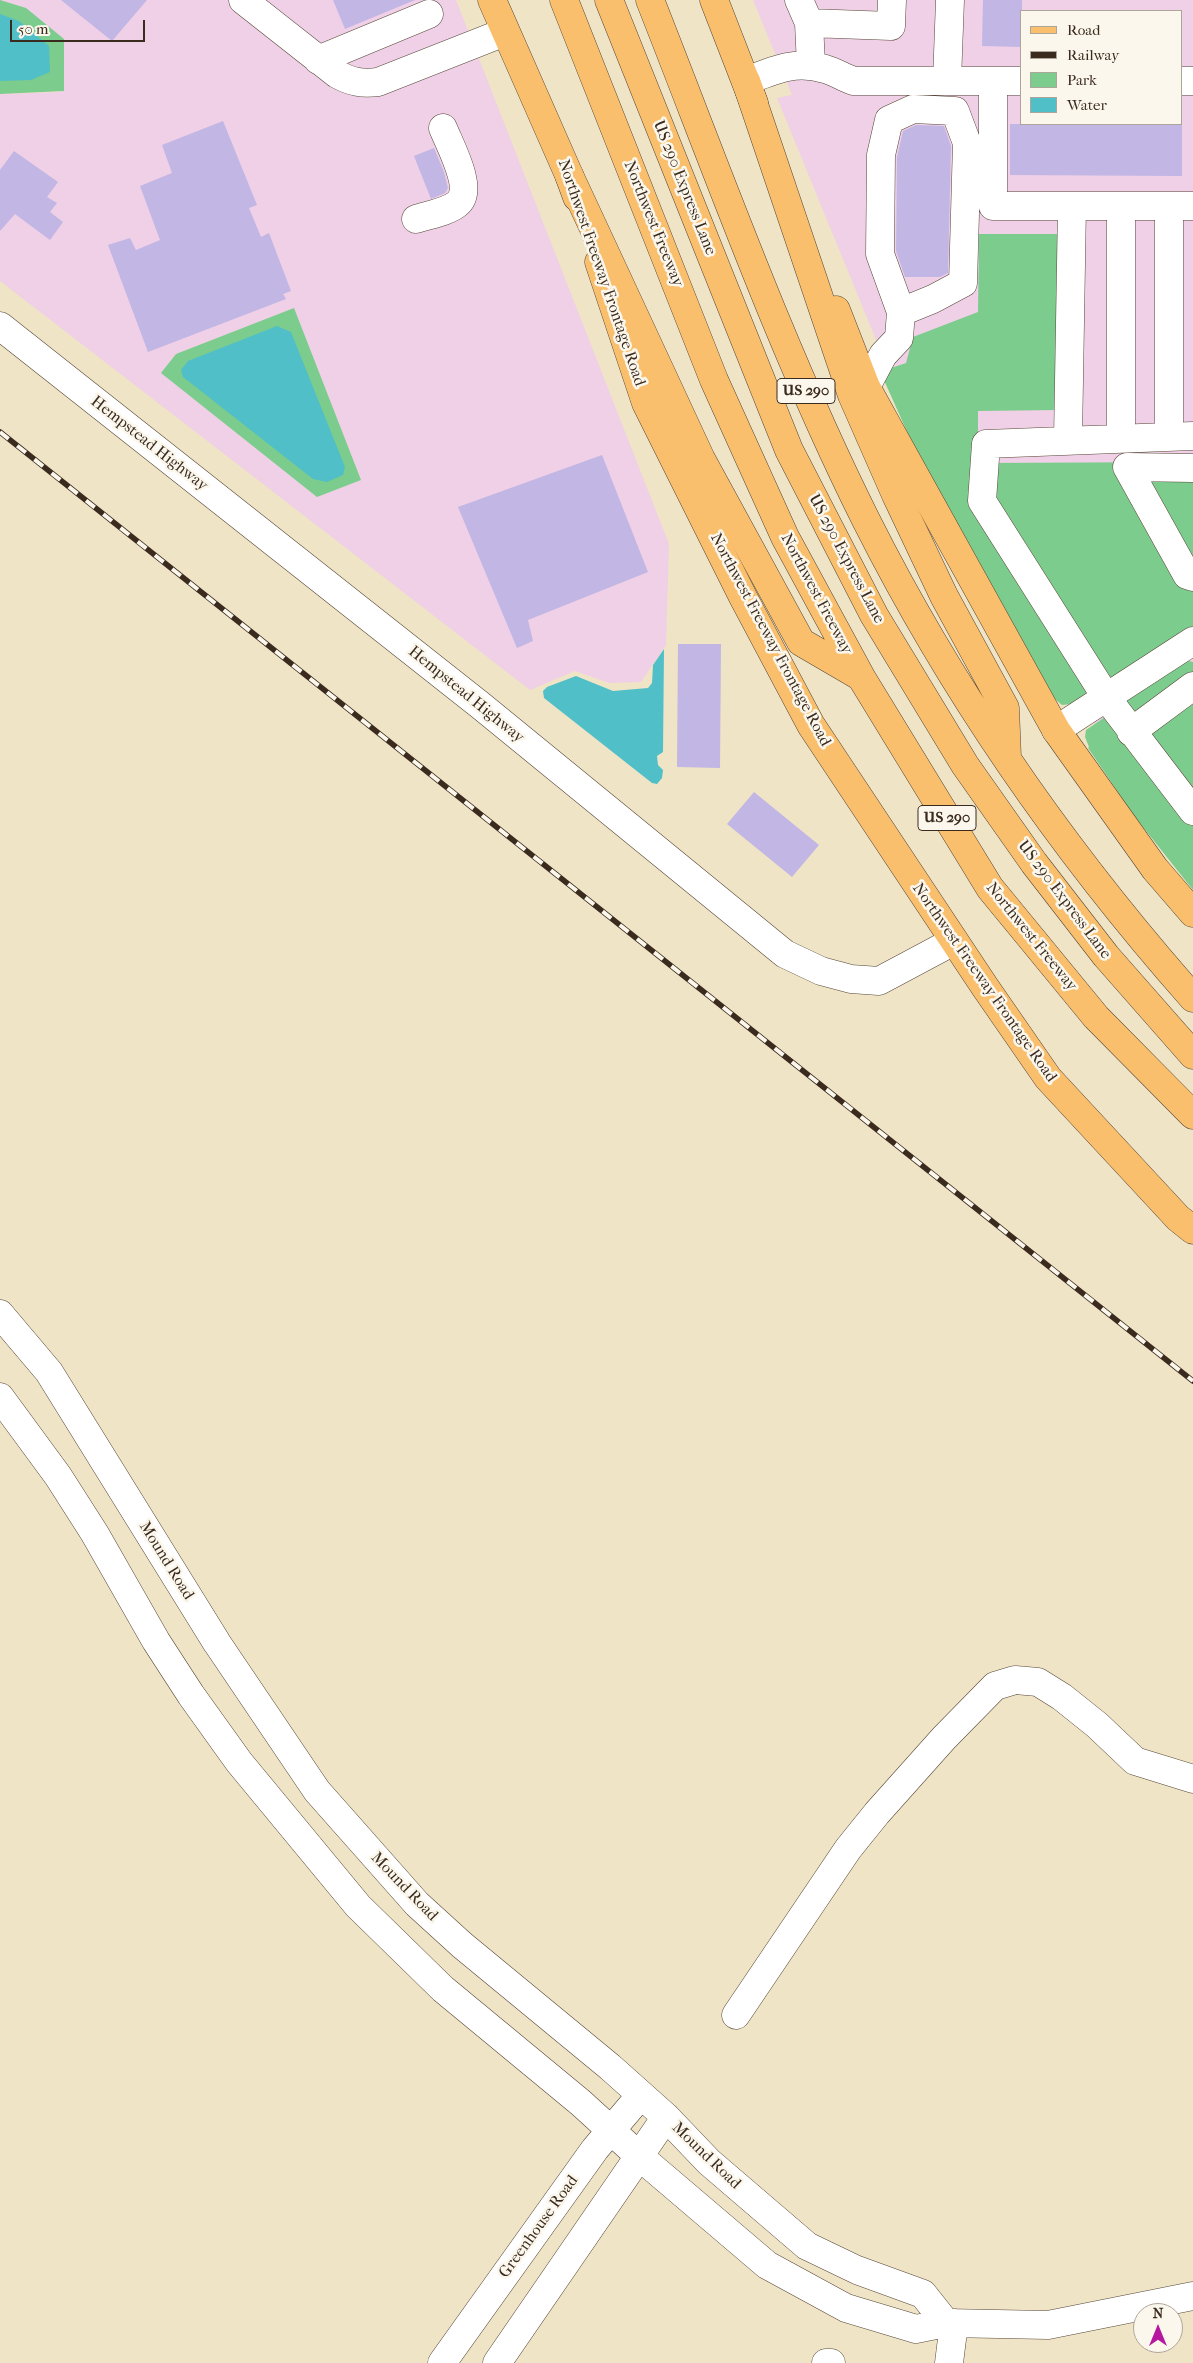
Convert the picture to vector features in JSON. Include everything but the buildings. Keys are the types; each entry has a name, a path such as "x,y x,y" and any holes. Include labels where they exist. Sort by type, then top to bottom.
{"main road":[{"name":"Northwest Freeway Frontage Road","path":"492,0 504,32 570,175 646,403 743,597 811,725 954,941 1048,1078 1178,1218 1193,1230"},
{"name":"Northwest Freeway","path":"564,0 714,380 785,537 861,677 990,888 1096,1017 1193,1115"},
{"name":"US 290 Express Lane","path":"609,0 789,450 874,615 966,765 1034,863 1106,956 1193,1055"},
{"name":"US 290","path":"650,0 781,332 834,455 910,602 1007,759 1106,894 1193,998"},
{"path":"714,0 866,387 1056,730 1155,869 1193,913"},
{"path":"746,81 852,395 896,495 944,596 1005,708 1007,759"},
{"path":"570,175 701,459 801,642 861,677"}],"street":[{"path":"243,0 337,74 350,81 364,83 378,82 504,32"},
{"path":"811,65 804,12 891,26 892,0"},
{"path":"947,81 950,0"},
{"path":"318,60 427,7 446,55"},
{"path":"746,81 786,66 811,65 854,81 1020,81"},
{"path":"993,81 993,206 1181,206 1181,436 1068,439 986,444 982,501 1106,697 1193,811"},
{"path":"866,387 883,355 899,338 901,312 880,254 880,155 889,120 913,109 955,111 966,143 963,283 933,299 901,312"},
{"path":"416,219 456,205 464,197 465,185 443,128"},
{"path":"1068,439 1072,206"},
{"path":"1121,206 1121,437"},
{"name":"Hempstead Highway","path":"0,326 480,706 785,954 821,971 850,979 880,981 954,941"},
{"path":"1193,468 1127,468 1187,575 1193,577"},
{"path":"1056,730 1193,641"},
{"path":"1131,732 1193,686"},
{"name":"Mound Road","path":"0,1314 49,1372 217,1643 317,1791 418,1904 462,1945 641,2094 710,2162 807,2246 856,2270 923,2294 950,2323"},
{"path":"0,1397 58,1476 95,1534 156,1641 191,1695 239,1762 358,1906 443,1989 581,2104 767,2265 846,2308 916,2329 950,2323 1048,2325 1193,2296"},
{"path":"736,2015 848,1849 877,1813 938,1745 995,1686 1015,1680 1038,1682 1062,1697 1135,1761 1193,1779"},
{"name":"Greenhouse Road","path":"442,2363 595,2149 641,2094"},
{"path":"497,2363 666,2117"},
{"path":"948,2363 950,2323"},
{"path":"826,2363 831,2363"}],"shaded area":[{"path":"0,0 456,0 669,544 666,645 641,682 609,683 575,671 530,690 0,281 0,94 61,92"},
{"path":"753,0 1193,0 1193,855 1106,741 1016,601 977,530 978,312 906,363 888,369 777,98 792,95"}],"green space":[{"path":"0,0 26,8 64,39 64,91 0,94"},
{"path":"979,234 1059,234 1058,410 978,411 978,463 1190,462 1193,478 1193,626 1072,704 1062,705 1050,695 935,494 883,378 888,369 906,363 913,337 978,312"},
{"path":"294,308 361,480 317,497 161,373 176,354"},
{"path":"1178,662 1193,662 1193,890 1135,817 1088,748 1085,737 1086,730 1105,717 1115,705"}],"water":[{"path":"0,14 19,21 49,46 50,72 31,80 0,81"},
{"path":"277,326 291,332 345,467 343,475 327,482 313,479 183,377 181,370 188,361"},
{"path":"664,649 663,752 657,756 658,765 663,770 662,778 657,784 652,783 544,698 543,691 547,687 576,676 613,691 648,688 652,683 653,665"}],"railway":[{"path":"0,432 1193,1381"}]}
